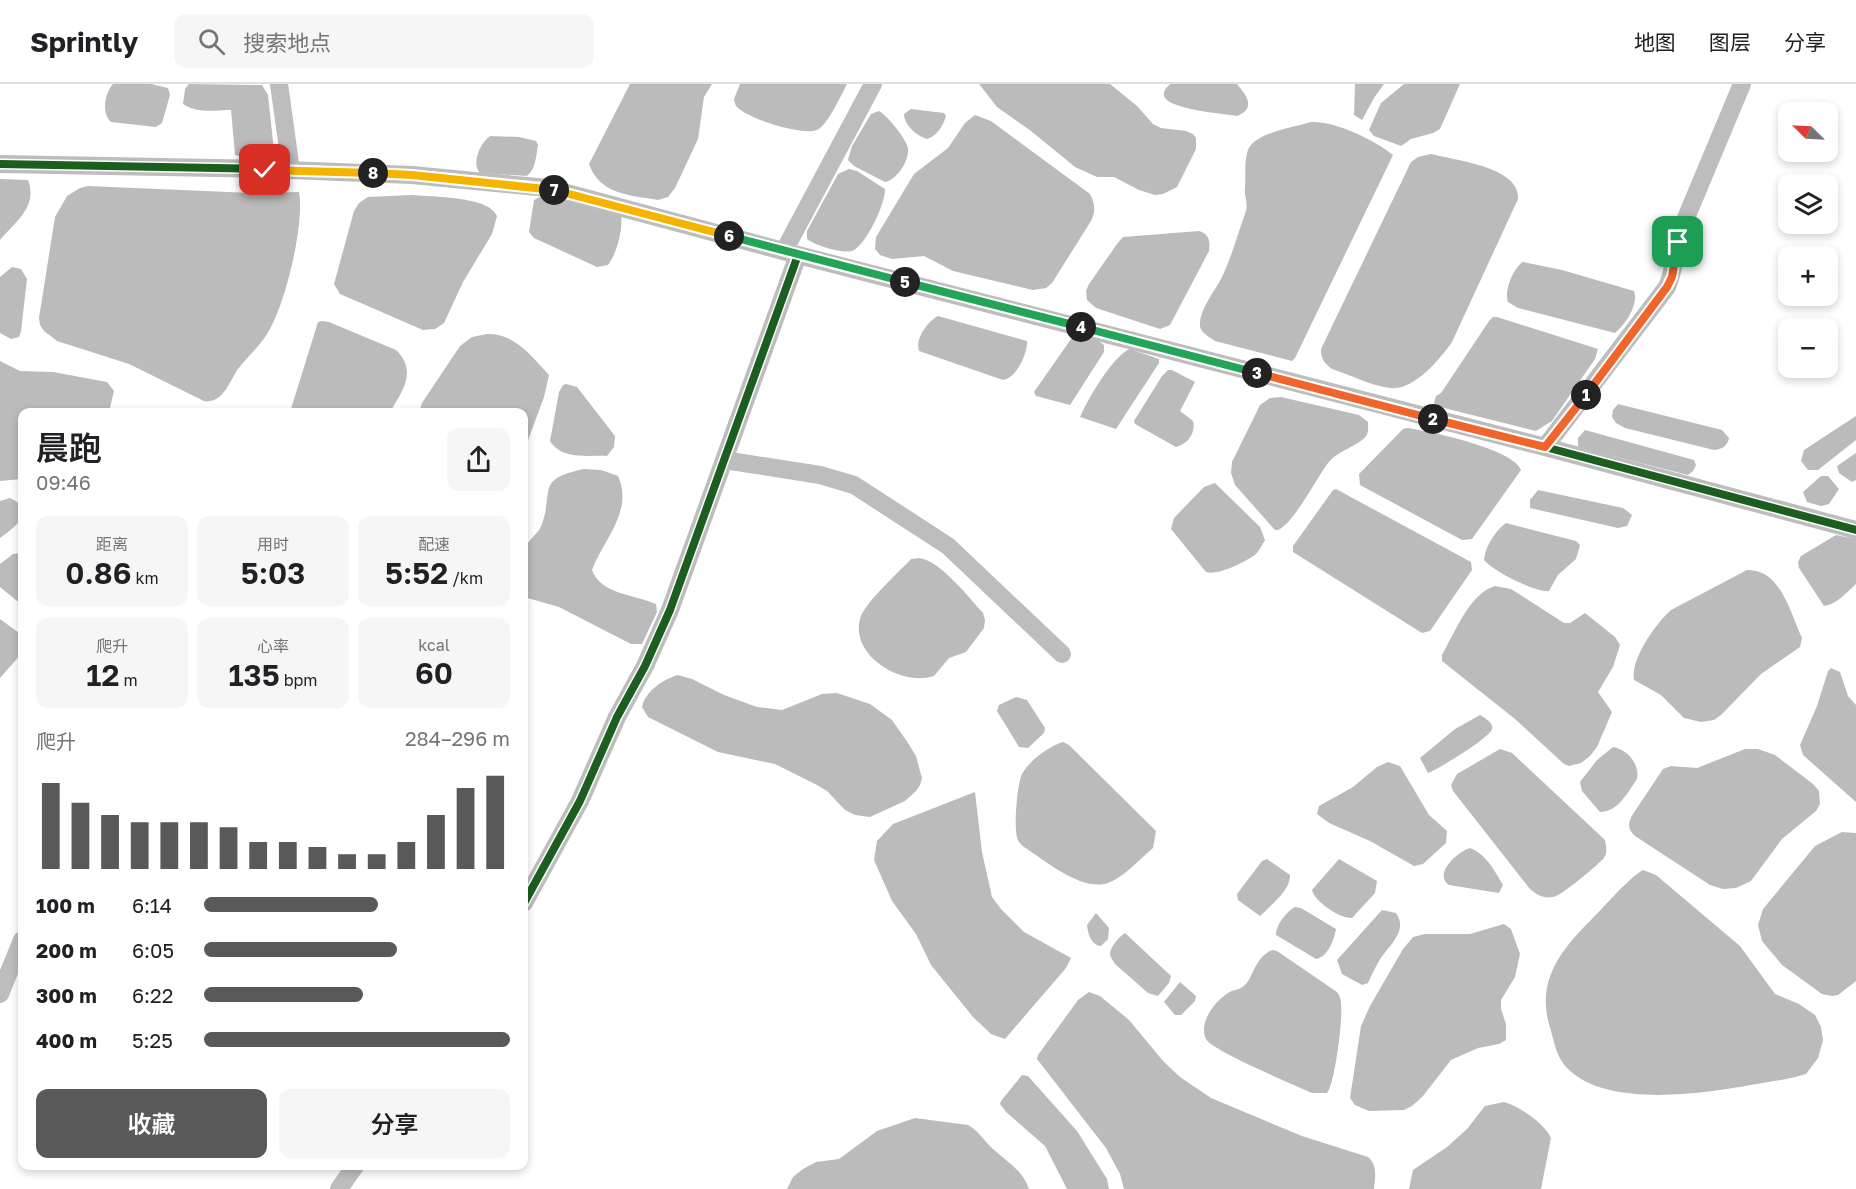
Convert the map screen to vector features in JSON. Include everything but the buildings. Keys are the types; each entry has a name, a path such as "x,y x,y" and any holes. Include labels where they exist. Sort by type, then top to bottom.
{"street":[{"path":"279,84 291,171"},
{"path":"528,896 580,801 617,717 658,640 724,460 791,253 873,84"},
{"path":"1545,447 1667,287 1672,277 1681,230 1742,84"},
{"path":"0,164 412,175 548,188 1856,530"},
{"path":"724,460 820,475 854,485 948,546 1062,654"},
{"path":"0,994 18,950"},
{"path":"339,1189 352,1170"}],"shaded area":[{"path":"113,84 151,84 168,88 170,95 162,123 156,127 111,122 106,114 105,103"},
{"path":"189,84 262,85 268,95 273,154 250,159 235,155 231,110 200,110 183,104 185,89"},
{"path":"630,84 712,84 704,97 698,139 675,188 668,197 658,200 627,195 608,188 600,182 589,164"},
{"path":"740,84 847,84 834,109 821,127 817,130 800,131 753,117 737,107 734,99"},
{"path":"979,84 1110,84 1137,106 1153,124 1161,128 1193,134 1196,138 1196,149 1177,187 1155,195 1139,190 1114,177 1097,177 1075,167 997,107"},
{"path":"1170,84 1237,84 1248,101 1247,109 1237,116 1185,108 1167,101 1164,96"},
{"path":"1355,84 1384,84 1362,120 1354,115"},
{"path":"1404,84 1460,84 1440,129 1411,139 1401,146 1374,136 1369,130 1381,103"},
{"path":"911,109 944,113 946,116 939,130 927,139 915,133 906,122 904,114"},
{"path":"879,111 896,128 908,148 907,159 901,169 885,182 854,166 848,160 852,146 871,114"},
{"path":"975,115 991,121 1090,194 1092,198 1094,211 1091,221 1052,283 1046,288 1033,290 953,271 924,256 892,259 880,255 875,249 876,237 914,174 948,148 965,123"},
{"path":"1311,122 1354,132 1393,155 1292,361 1215,341 1203,332 1200,324 1205,306 1226,269 1246,211 1245,169 1248,150 1258,139 1266,135"},
{"path":"490,136 519,137 536,141 538,145 534,166 527,176 480,173 476,164 478,154 483,143"},
{"path":"1431,154 1469,162 1498,172 1509,179 1516,188 1518,199 1452,342 1441,357 1417,379 1399,388 1383,387 1332,369 1324,360 1321,349 1411,162 1418,157"},
{"path":"849,169 857,171 885,189 882,203 869,233 857,247 848,252 829,248 807,239 807,231 838,174"},
{"path":"0,179 28,180 30,198 19,220 0,240"},
{"path":"88,186 251,193 299,192 299,223 292,264 274,321 264,339 238,369 221,396 211,401 204,401 129,364 57,341 40,325 39,318 55,217 67,196"},
{"path":"412,195 472,201 492,209 497,216 492,234 463,282 444,323 435,329 423,330 340,294 334,284 354,211 359,203 368,197"},
{"path":"551,195 621,215 619,241 608,265 597,267 534,238 529,232 534,200"},
{"path":"1199,231 1208,239 1209,251 1170,325 1160,329 1096,308 1087,300 1086,291 1089,284 1123,237"},
{"path":"1523,262 1562,270 1634,291 1633,308 1627,320 1615,333 1518,308 1508,302 1507,292 1513,274"},
{"path":"12,267 21,269 27,279 21,331 19,337 11,339 0,333 0,277"},
{"path":"938,316 1027,341 1017,370 1008,379 1003,380 919,351 919,341 923,331"},
{"path":"1493,317 1598,349 1595,359 1552,421 1536,431 1440,407 1434,403 1436,396 1441,393"},
{"path":"318,322 329,322 396,350 403,358 406,366 406,381 392,408 291,408"},
{"path":"487,334 506,337 529,353 549,375 544,397 528,440 528,408 420,408 460,346 472,337"},
{"path":"1078,335 1094,338 1104,345 1104,352 1070,405 1036,396 1034,392 1071,339"},
{"path":"1130,349 1159,359 1159,363 1116,429 1080,417 1094,390 1109,369 1123,353"},
{"path":"0,361 20,371 53,372 107,382 114,391 110,408 18,408 18,479 0,481"},
{"path":"1168,370 1195,382 1180,411 1193,421 1192,434 1187,441 1176,447 1135,424 1134,421"},
{"path":"566,384 577,387 615,436 614,447 607,456 568,454 555,447 550,441 559,392"},
{"path":"1281,397 1359,415 1368,422 1368,429 1367,434 1359,443 1337,455 1328,463 1291,519 1284,526 1275,530 1235,485 1231,473 1232,462 1260,405 1270,398"},
{"path":"1618,404 1722,430 1729,438 1726,445 1714,450 1625,428 1616,423 1612,417 1613,410"},
{"path":"1856,416 1856,440 1818,470 1808,470 1801,461 1804,450"},
{"path":"1403,429 1451,437 1488,448 1515,462 1521,470 1472,539 1462,540 1360,485 1359,474"},
{"path":"1585,430 1694,460 1696,465 1688,475 1581,448 1578,446 1578,438"},
{"path":"1856,453 1856,480 1852,482 1839,473 1837,466"},
{"path":"584,469 601,470 618,476 622,489 620,513 592,570 596,578 610,589 656,604 657,612 642,644 631,644 559,607 528,598 528,544 542,524 550,487 559,477"},
{"path":"1821,476 1828,476 1839,489 1829,504 1821,506 1807,502 1803,492"},
{"path":"1215,483 1260,527 1265,540 1257,553 1247,560 1225,570 1211,573 1206,572 1171,529 1174,518 1204,487"},
{"path":"1336,489 1471,562 1472,570 1430,631 1422,633 1293,552 1293,546"},
{"path":"1538,490 1623,508 1632,515 1627,526 1618,528 1530,508 1530,500"},
{"path":"10,498 18,503 18,523 0,538 0,501"},
{"path":"1506,523 1576,541 1580,545 1576,559 1558,575 1549,591 1535,589 1515,580 1496,570 1484,560 1491,540"},
{"path":"1836,535 1856,539 1856,584 1837,601 1824,606 1799,568 1798,562 1801,556"},
{"path":"18,553 18,602 0,587 0,564 13,554"},
{"path":"919,558 936,566 954,581 983,613 985,620 984,628 966,652 949,658 934,676 921,678 894,673 881,666 863,645 859,633 860,619 868,605 911,559"},
{"path":"1747,570 1759,572 1768,577 1783,594 1802,638 1800,647 1761,674 1714,720 1701,722 1684,718 1661,695 1634,680 1636,662 1640,652 1658,624 1671,610"},
{"path":"1495,586 1511,589 1564,623 1570,623 1585,613 1615,637 1620,645 1613,667 1598,692 1612,712 1597,747 1581,763 1569,766 1564,764 1515,719 1442,661 1442,655 1471,605 1478,596"},
{"path":"0,619 18,632 18,658 0,678"},
{"path":"1831,668 1840,672 1848,696 1856,705 1856,802 1803,755 1800,745"},
{"path":"678,675 757,707 782,710 822,694 837,693 870,704 892,720 908,743 916,756 922,778 920,785 905,801 870,817 855,815 845,810 827,791 775,764 718,752 648,717 642,707 647,696 661,683"},
{"path":"1016,697 1027,700 1045,728 1044,733 1028,748 1019,747 997,711 999,705"},
{"path":"1480,715 1492,725 1489,733 1463,753 1428,773 1420,758 1455,729"},
{"path":"1063,742 1069,745 1156,831 1153,848 1126,872 1108,883 1098,885 1087,883 1064,874 1024,847 1018,840 1016,807 1022,774 1040,755"},
{"path":"1613,747 1628,754 1631,758 1636,768 1637,779 1617,805 1600,812 1582,791 1580,782 1597,760"},
{"path":"1500,749 1512,753 1605,840 1604,858 1573,885 1556,896 1542,896 1530,889 1453,791 1451,785 1457,774"},
{"path":"1745,749 1758,749 1775,755 1813,784 1819,791 1820,804 1816,811 1782,839 1751,881 1736,888 1723,889 1710,885 1635,836 1629,823 1663,769 1671,766 1697,768"},
{"path":"1388,762 1400,766 1429,815 1447,831 1446,843 1423,864 1414,866 1370,841 1329,823 1317,814 1319,806 1353,787 1377,767"},
{"path":"975,792 982,852 992,897 1024,932 1071,958 1066,968 1005,1039 991,1034 973,1017 931,965 916,934 892,901 874,860 877,841 893,824"},
{"path":"1842,832 1856,833 1856,981 1838,995 1832,996 1822,994 1782,965 1762,941 1758,925 1763,909 1815,846"},
{"path":"1470,848 1481,854 1493,869 1503,885 1499,893 1449,885 1445,880 1445,870 1449,864 1459,854"},
{"path":"1267,859 1290,875 1287,886 1280,897 1260,916 1238,900 1237,894 1262,861"},
{"path":"1339,859 1377,881 1375,893 1352,918 1341,916 1328,908 1317,899 1312,890"},
{"path":"1643,870 1656,875 1740,946 1775,994 1799,1004 1815,1015 1821,1027 1823,1040 1818,1058 1806,1074 1782,1080 1686,1094 1632,1094 1586,1081 1564,1065 1556,1048 1546,1009 1548,983 1552,971 1574,938 1621,888"},
{"path":"1295,907 1301,908 1336,929 1330,947 1320,958 1316,959 1276,935 1282,919"},
{"path":"1382,910 1396,913 1400,926 1399,932 1379,961 1368,983 1362,985 1342,974 1337,960"},
{"path":"1096,913 1109,928 1108,939 1101,946 1092,941 1087,928"},
{"path":"1504,924 1511,929 1520,954 1515,977 1501,1000 1501,1009 1506,1024 1506,1040 1499,1044 1478,1048 1451,1060 1423,1096 1404,1110 1369,1111 1355,1105 1350,1098 1361,1026 1403,949 1413,937 1425,934 1470,934"},
{"path":"1125,933 1171,976 1169,983 1158,996 1148,993 1111,958 1112,948"},
{"path":"1272,950 1277,951 1340,996 1340,1036 1333,1077 1327,1093 1312,1093 1273,1076 1223,1051 1206,1039 1204,1026 1213,1007 1228,993 1245,985 1257,964 1265,954"},
{"path":"1180,982 1196,996 1195,1001 1181,1015 1175,1015 1164,1002"},
{"path":"1089,992 1100,996 1129,1020 1164,1062 1180,1077 1211,1098 1302,1136 1368,1157 1375,1168 1374,1189 1124,1189 1120,1174 1106,1148 1037,1059 1078,1000"},
{"path":"1022,1075 1028,1076 1077,1131 1107,1179 1109,1189 1067,1189 1045,1146 1006,1112 1000,1104 1001,1101"},
{"path":"1504,1102 1531,1116 1551,1138 1541,1189 1409,1189 1413,1170 1447,1147 1467,1129 1485,1106"},
{"path":"915,1118 968,1125 1019,1171 1029,1189 787,1189 793,1177 803,1169 816,1162 839,1159 877,1131"}],"cycle path":[{"path":"0,164 265,169 412,175 548,188 1856,530"},
{"path":"528,896 580,801 617,717 645,666 670,610 798,255"}],"route":[{"path":"265,170 412,175 548,188 798,255 1545,447 1650,313 1667,287 1672,277 1678,242"}]}
